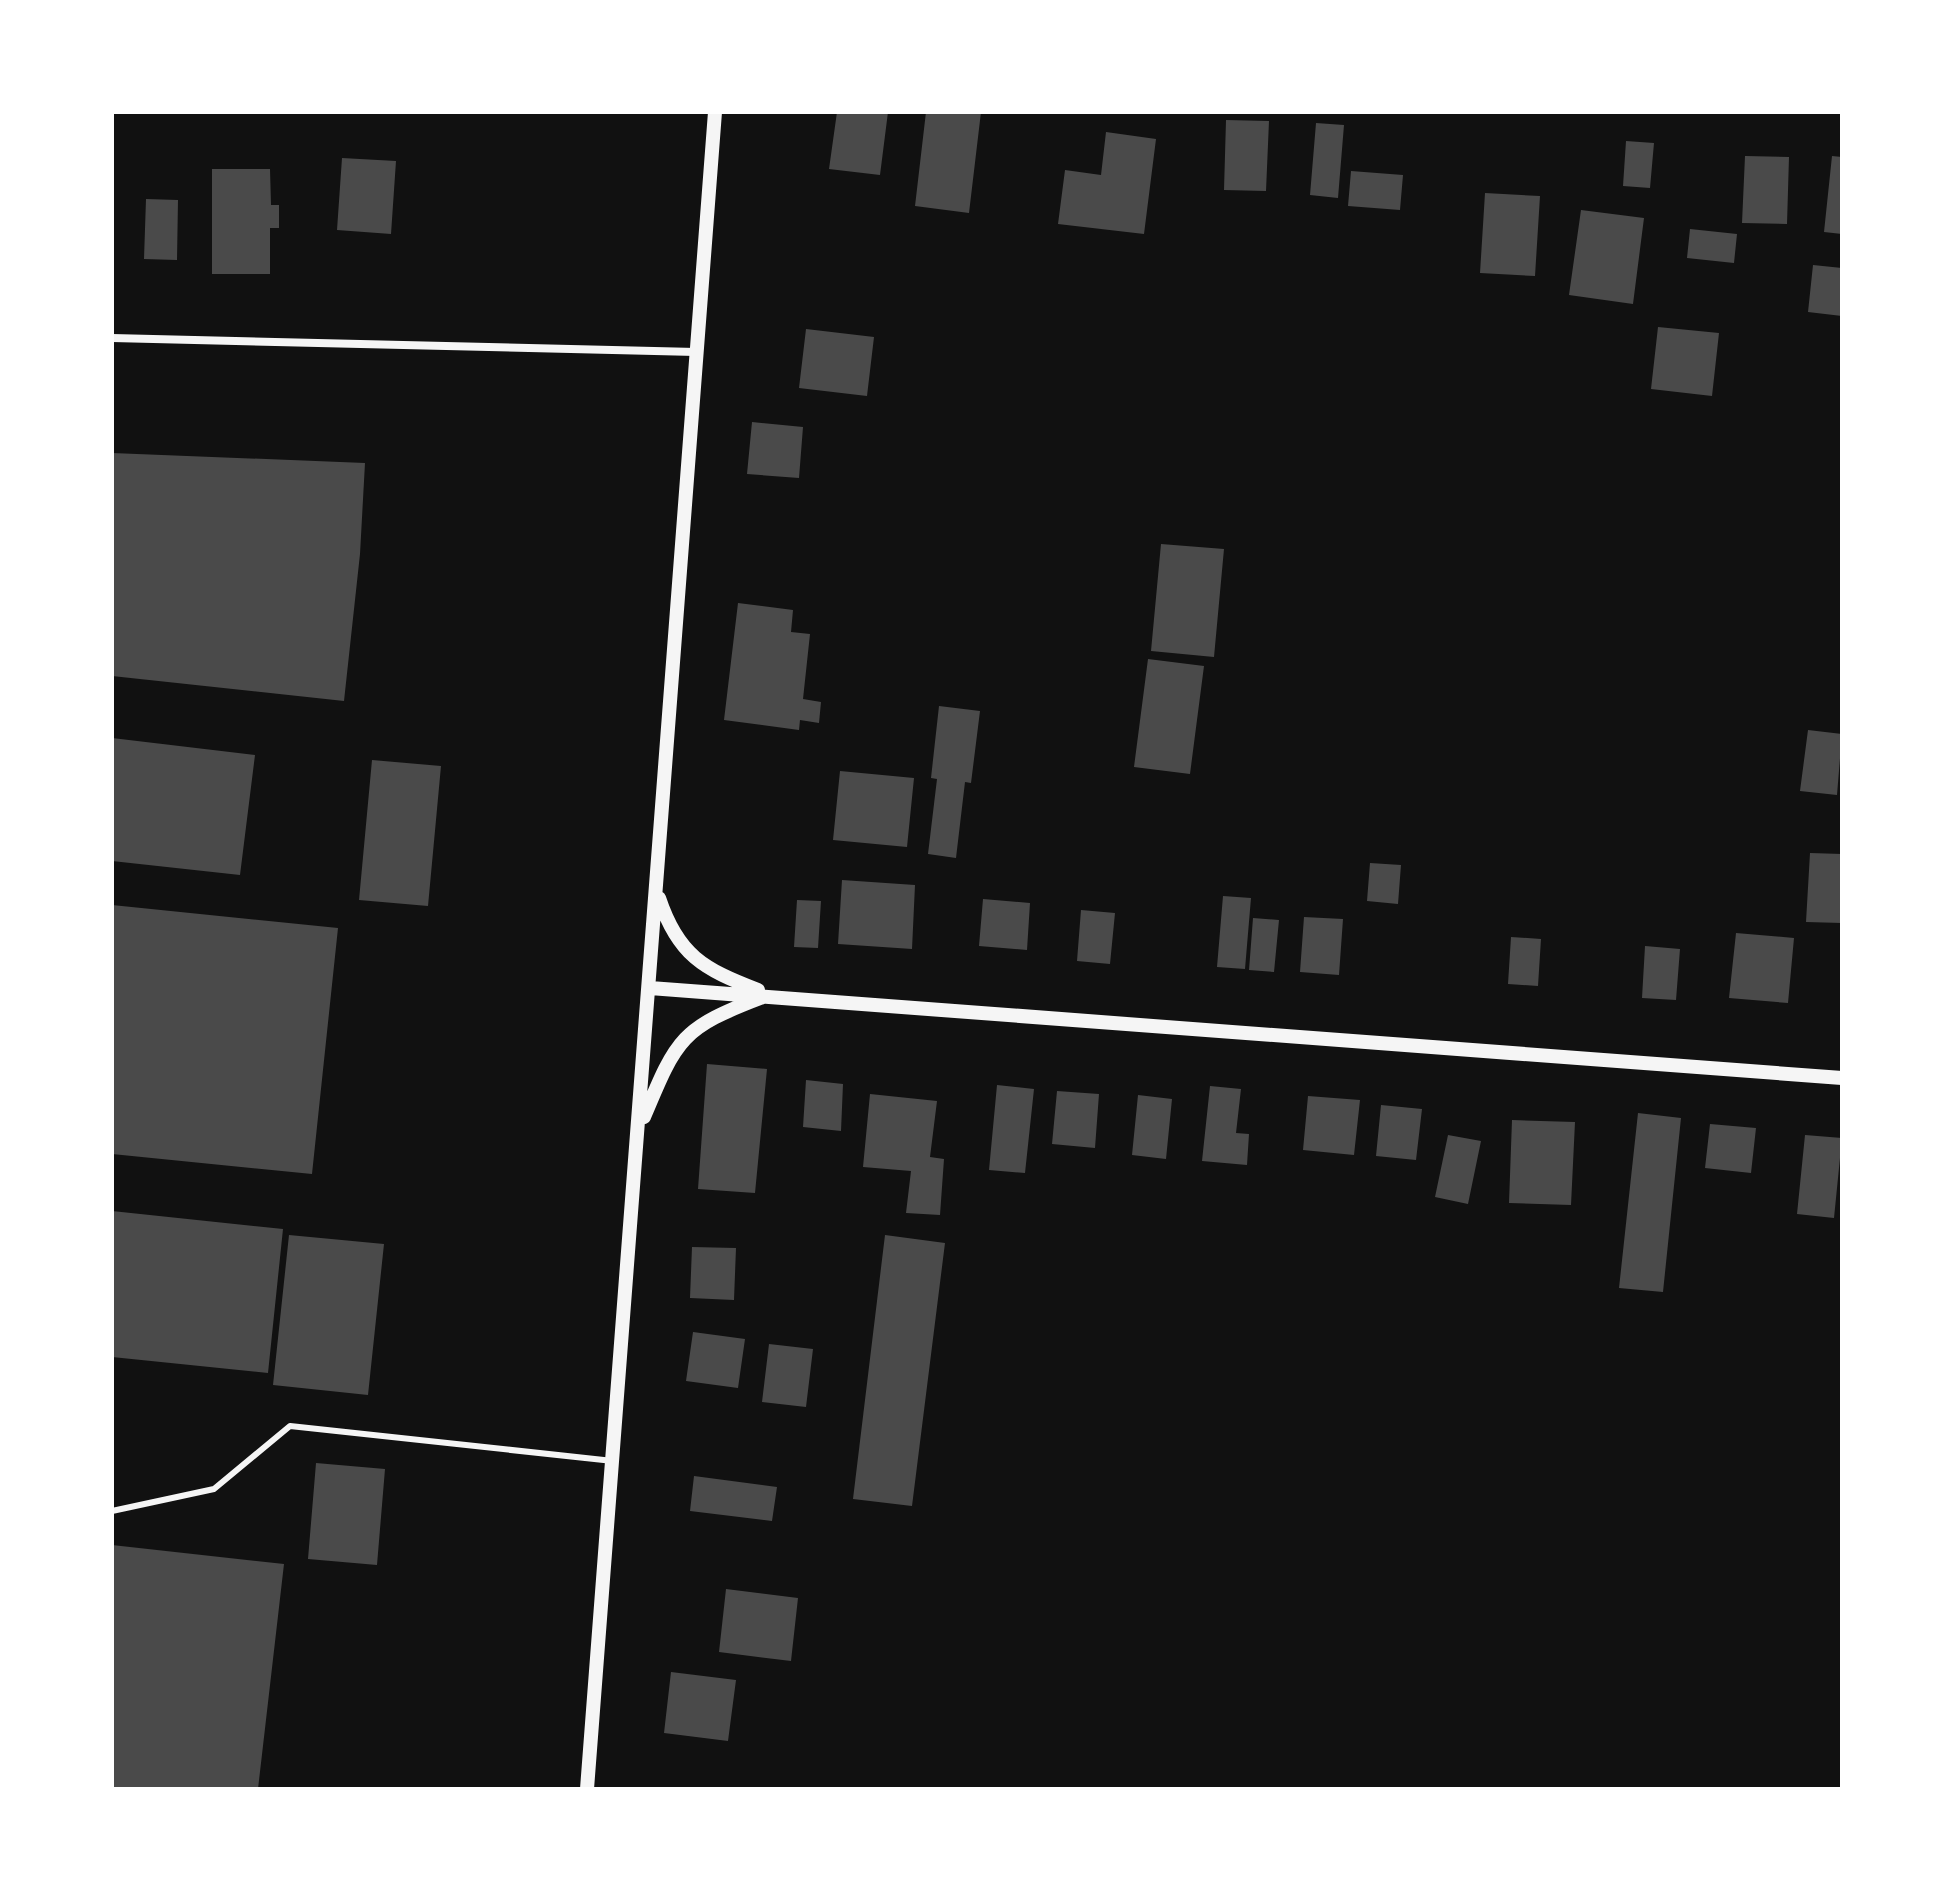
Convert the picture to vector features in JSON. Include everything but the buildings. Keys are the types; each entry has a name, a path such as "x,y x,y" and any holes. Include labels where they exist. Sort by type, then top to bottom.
{"street":[{"path":"587,1789 715,112"},
{"path":"112,338 696,352"},
{"path":"657,890 670,932 691,956 724,977 769,995"},
{"path":"650,988 1842,1078"},
{"path":"639,1129 664,1069 685,1034 718,1014 769,995"}],"lane":[{"path":"112,1511 214,1489 290,1426 613,1461"}]}
